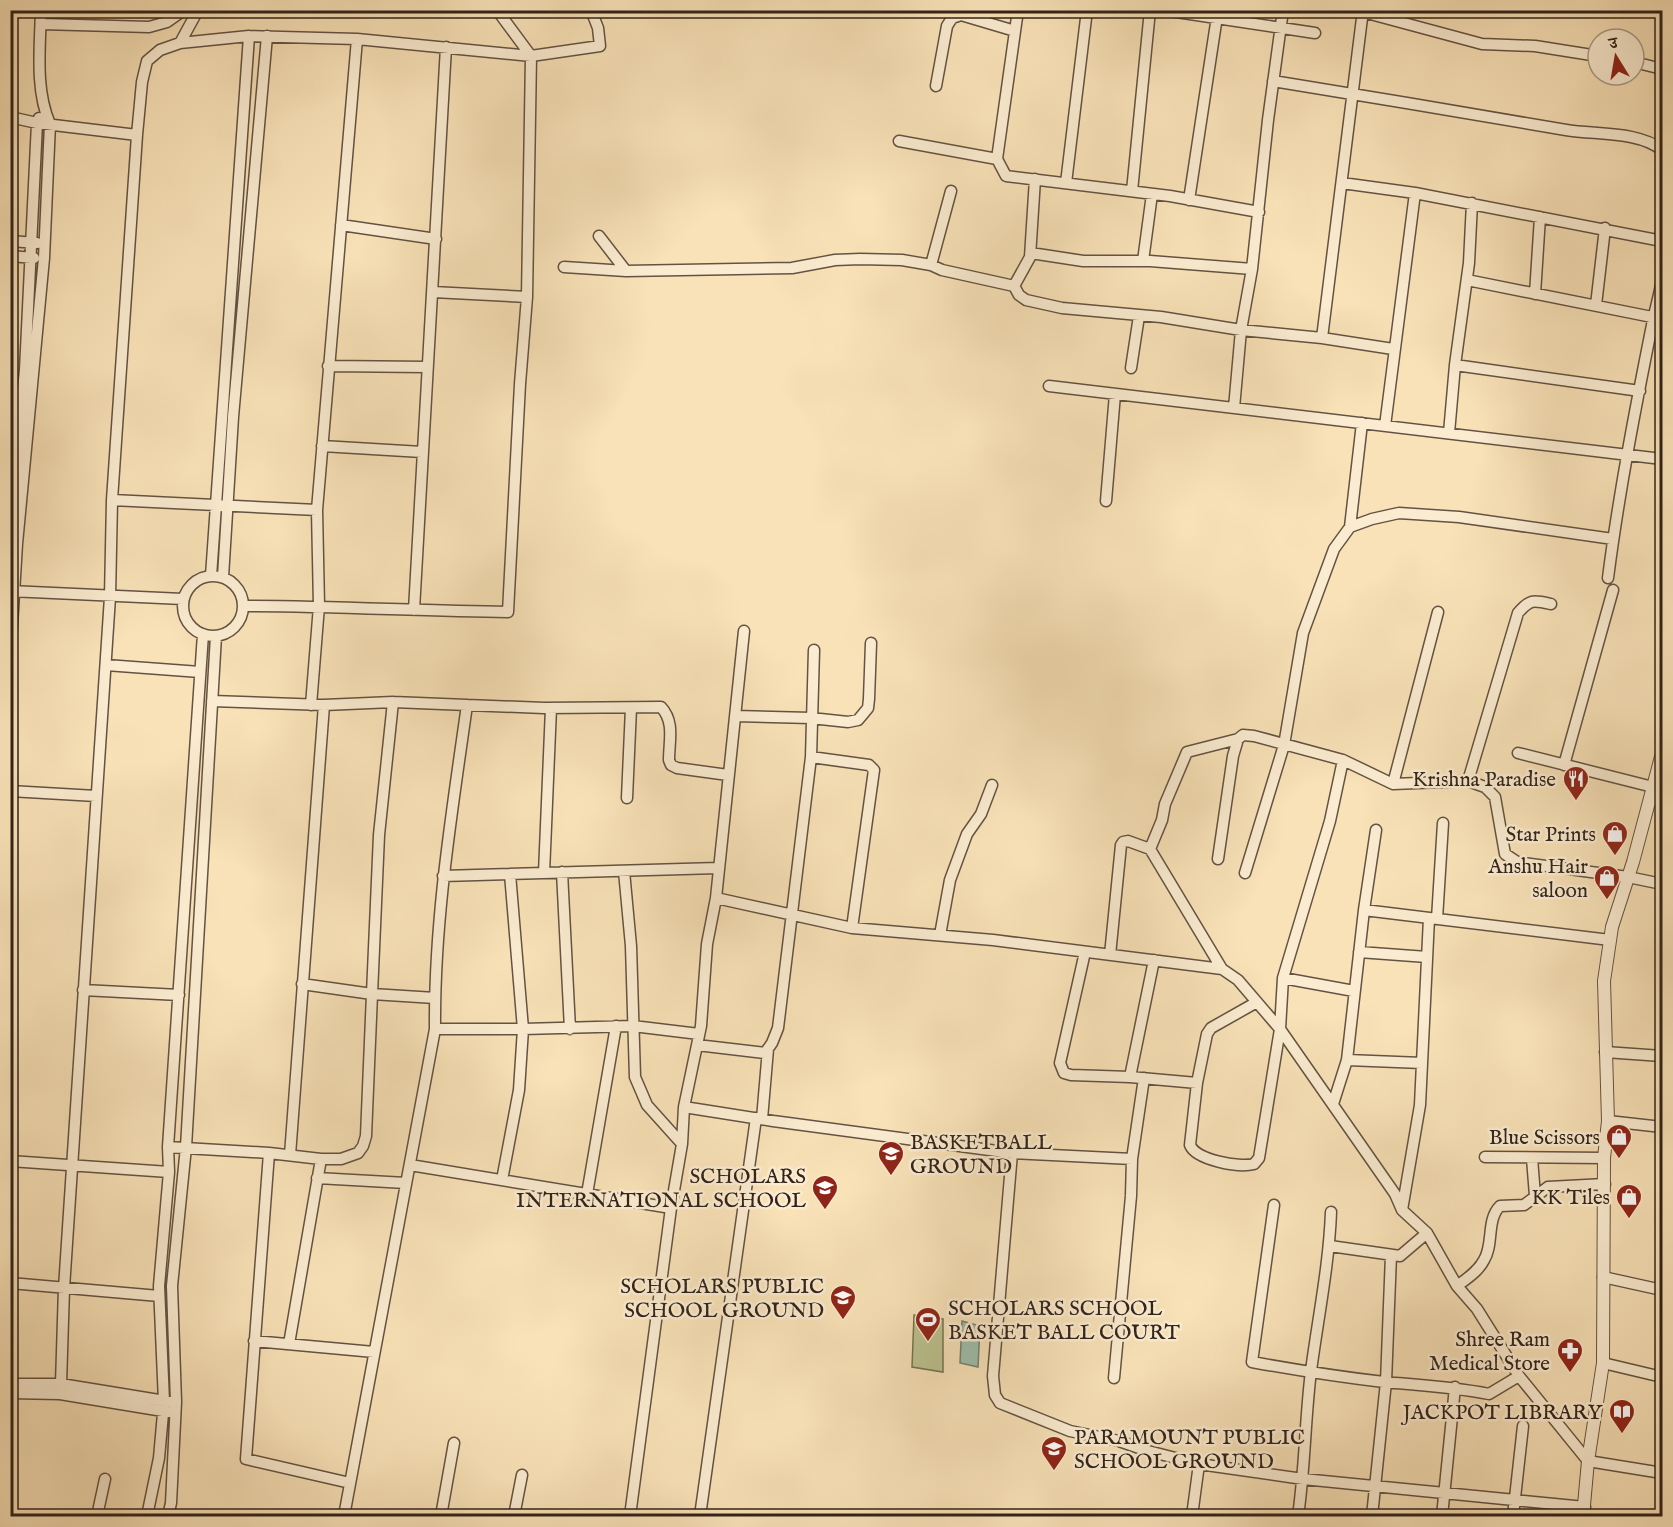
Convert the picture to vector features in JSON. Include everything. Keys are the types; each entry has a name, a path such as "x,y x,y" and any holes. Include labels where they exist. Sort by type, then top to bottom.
{"street":[{"path":"10,513 44,258 50,124 44,110 40,79 41,10"},
{"path":"41,24 149,27 167,22 184,10"},
{"path":"243,606 508,612 527,297 531,56 497,10"},
{"path":"62,1384 64,1288 74,1166 83,990 110,597 112,500 137,135 142,82 147,61 160,50 180,43 249,36 357,39 531,56 600,46 598,28 591,10"},
{"path":"1018,10 998,159 1006,176 1132,191 1259,212"},
{"path":"1066,183 1087,10"},
{"path":"1132,191 1150,10"},
{"path":"1163,10 1218,15 1315,33"},
{"path":"1234,408 1241,330 1252,269 1283,10"},
{"path":"1322,338 1363,11 1482,44 1535,46 1586,54"},
{"path":"180,43 196,12"},
{"path":"936,86 947,26 952,18 961,15 1015,31"},
{"path":"1190,200 1218,15"},
{"path":"211,576 249,36"},
{"path":"222,577 233,417 267,36"},
{"path":"311,705 319,606 317,510 357,39"},
{"path":"414,610 446,47"},
{"path":"1646,65 1662,69"},
{"path":"1273,81 1573,131 1643,138 1655,143 1662,150"},
{"path":"10,659 12,591 26,396 29,258 36,123 44,110"},
{"path":"10,117 36,123 137,135"},
{"path":"899,141 998,159"},
{"path":"1014,286 1031,253 1035,179"},
{"path":"1342,183 1472,203 1662,241"},
{"path":"931,265 951,191"},
{"path":"1385,426 1393,349 1415,193"},
{"path":"1143,261 1152,194"},
{"path":"1449,433 1455,365 1467,280 1472,203"},
{"path":"1535,294 1540,217"},
{"path":"341,225 436,239"},
{"path":"1596,305 1605,228"},
{"path":"599,236 626,272"},
{"path":"10,241 43,243"},
{"path":"1031,253 1083,261 1143,261 1252,269"},
{"path":"10,256 44,258"},
{"path":"564,267 626,272 792,268 835,260 902,260 1014,286 1019,295 1035,303 1062,308 1161,317 1241,330 1322,338 1393,349"},
{"path":"1608,578 1640,391 1658,318 1662,279"},
{"path":"1467,280 1658,318"},
{"path":"433,292 527,297"},
{"path":"1131,368 1139,316"},
{"path":"1455,365 1640,391"},
{"path":"328,366 427,367"},
{"path":"1049,386 1662,459"},
{"path":"1106,501 1115,394"},
{"path":"10,395 26,396"},
{"path":"1245,873 1284,745 1303,633 1334,549 1350,527 1362,423"},
{"path":"322,446 422,452"},
{"path":"112,500 317,510"},
{"path":"1350,527 1399,513 1459,517 1613,539"},
{"path":"211,576 231,581 242,596 243,606 241,616 235,626 226,633 216,636 203,634 193,629 186,620 183,610 183,599 187,590 193,583 211,576"},
{"path":"1564,765 1613,590"},
{"path":"12,591 183,599"},
{"path":"1468,781 1518,613 1526,604 1534,600 1551,604"},
{"path":"1393,784 1438,612"},
{"path":"630,1516 671,1208 682,1144 684,1107 699,1034 707,944 716,898 744,631"},
{"path":"147,1516 159,1458 164,1407 159,1296 203,634"},
{"path":"168,1516 171,1503 176,1407 172,1286 186,1147 216,636"},
{"path":"735,716 811,718 848,722 858,720 868,708 871,643"},
{"path":"697,1046 765,1053 772,1043 780,1018 811,757 814,650"},
{"path":"106,665 200,672"},
{"path":"212,701 311,705 393,702 551,708 661,707 669,716 671,765 677,768 728,775"},
{"path":"168,1147 269,1153 321,1159 351,1156 358,1153 363,1146 366,1136 379,835 393,702"},
{"path":"290,1155 324,705"},
{"path":"344,1516 435,1029 443,876 467,705"},
{"path":"544,873 551,708"},
{"path":"627,798 631,708"},
{"path":"1150,849 1162,820 1165,804 1187,752 1238,739 1243,735 1343,760 1393,784 1468,781 1485,787 1495,797 1505,854 1517,862 1628,877 1662,884"},
{"path":"1218,859 1233,756 1238,739"},
{"path":"1518,753 1564,765 1655,796"},
{"path":"1012,1153 993,1376 995,1395 1000,1403 1070,1431 1119,1441 1199,1464 1304,1479 1515,1501 1584,1512 1588,1461 1603,1363 1604,1158 1608,1121 1604,981 1610,940 1655,796 1662,753"},
{"path":"811,757 869,765 874,770 852,928"},
{"path":"1257,1002 1211,1028 1207,1034 1197,1083 1190,1145 1192,1151 1239,1166 1254,1164 1259,1158 1280,1029 1283,978 1330,821 1343,760"},
{"path":"940,935 950,880 967,834 981,814 992,785"},
{"path":"10,791 96,796"},
{"path":"1402,1210 1420,1106 1427,957 1443,823"},
{"path":"1333,1104 1347,1060 1364,910 1376,830"},
{"path":"1110,954 1121,845 1128,841 1150,849 1222,969"},
{"path":"443,876 718,868"},
{"path":"624,870 632,946 635,1077 647,1105 682,1144"},
{"path":"562,872 570,1029"},
{"path":"502,1180 519,1090 523,1029 510,874"},
{"path":"716,898 852,928 993,940 1222,969 1239,980 1280,1029 1395,1194 1402,1210 1427,1233 1457,1286 1478,1309 1519,1376 1588,1461 1662,1473"},
{"path":"1364,910 1610,940"},
{"path":"1085,952 1060,1063 1064,1072 1071,1075 1144,1077 1197,1083"},
{"path":"1359,952 1427,957"},
{"path":"1130,1077 1154,960"},
{"path":"1283,978 1354,991"},
{"path":"302,984 372,994 435,998"},
{"path":"83,990 179,995"},
{"path":"587,1194 616,1026"},
{"path":"435,1029 570,1029 633,1026 699,1034"},
{"path":"700,1516 768,1049"},
{"path":"1605,1052 1662,1056"},
{"path":"1347,1060 1422,1063"},
{"path":"1114,1378 1131,1196 1132,1159 1144,1077"},
{"path":"684,1107 1012,1153 1132,1159"},
{"path":"1608,1121 1662,1127"},
{"path":"269,1153 246,1459 350,1483"},
{"path":"1485,1157 1604,1158"},
{"path":"1532,1158 1534,1196"},
{"path":"289,1344 321,1159"},
{"path":"10,1161 169,1172"},
{"path":"410,1165 671,1208"},
{"path":"318,1178 406,1183"},
{"path":"1457,1286 1484,1262 1488,1254 1493,1217 1500,1206 1524,1205 1548,1187 1605,1184"},
{"path":"1274,1205 1252,1362 1311,1373 1455,1387 1490,1394 1519,1376"},
{"path":"1298,1516 1304,1479 1311,1373 1330,1246 1331,1212"},
{"path":"1330,1246 1400,1256 1427,1233"},
{"path":"1372,1516 1386,1382 1391,1255"},
{"path":"1603,1277 1662,1290"},
{"path":"10,1283 159,1296"},
{"path":"254,1341 374,1352"},
{"path":"1603,1363 1662,1377"},
{"path":"10,1384 62,1384 164,1407"},
{"path":"1442,1516 1455,1387"},
{"path":"10,1393 60,1394 176,1407"},
{"path":"1513,1516 1523,1426"},
{"path":"441,1516 454,1443"},
{"path":"1192,1516 1199,1464"},
{"path":"514,1516 522,1475"},
{"path":"97,1516 105,1479"}],"green space":[{"name":"SCHOLARS SCHOOL BASKET BALL COURT","path":"914,1315 943,1319 943,1372 912,1367"}],"shaded area":[{"path":"962,1321 980,1326 978,1367 960,1363"}],"place":[{"name":"Krishna Paradise","path":"1576,802"},
{"name":"Star Prints","path":"1615,857"},
{"name":"Anshu Hair saloon","path":"1607,901"},
{"name":"Blue Scissors","path":"1619,1160"},
{"name":"BASKETBALL GROUND","path":"891,1177"},
{"name":"SCHOLARS INTERNATIONAL SCHOOL","path":"825,1211"},
{"name":"KK Tiles","path":"1629,1220"},
{"name":"SCHOLARS PUBLIC SCHOOL GROUND","path":"843,1321"},
{"name":"SCHOLARS SCHOOL BASKET BALL COURT","path":"928,1343"},
{"name":"Shree Ram Medical Store","path":"1570,1374"},
{"name":"JACKPOT LIBRARY","path":"1622,1435"},
{"name":"PARAMOUNT PUBLIC SCHOOL GROUND","path":"1054,1472"}]}
